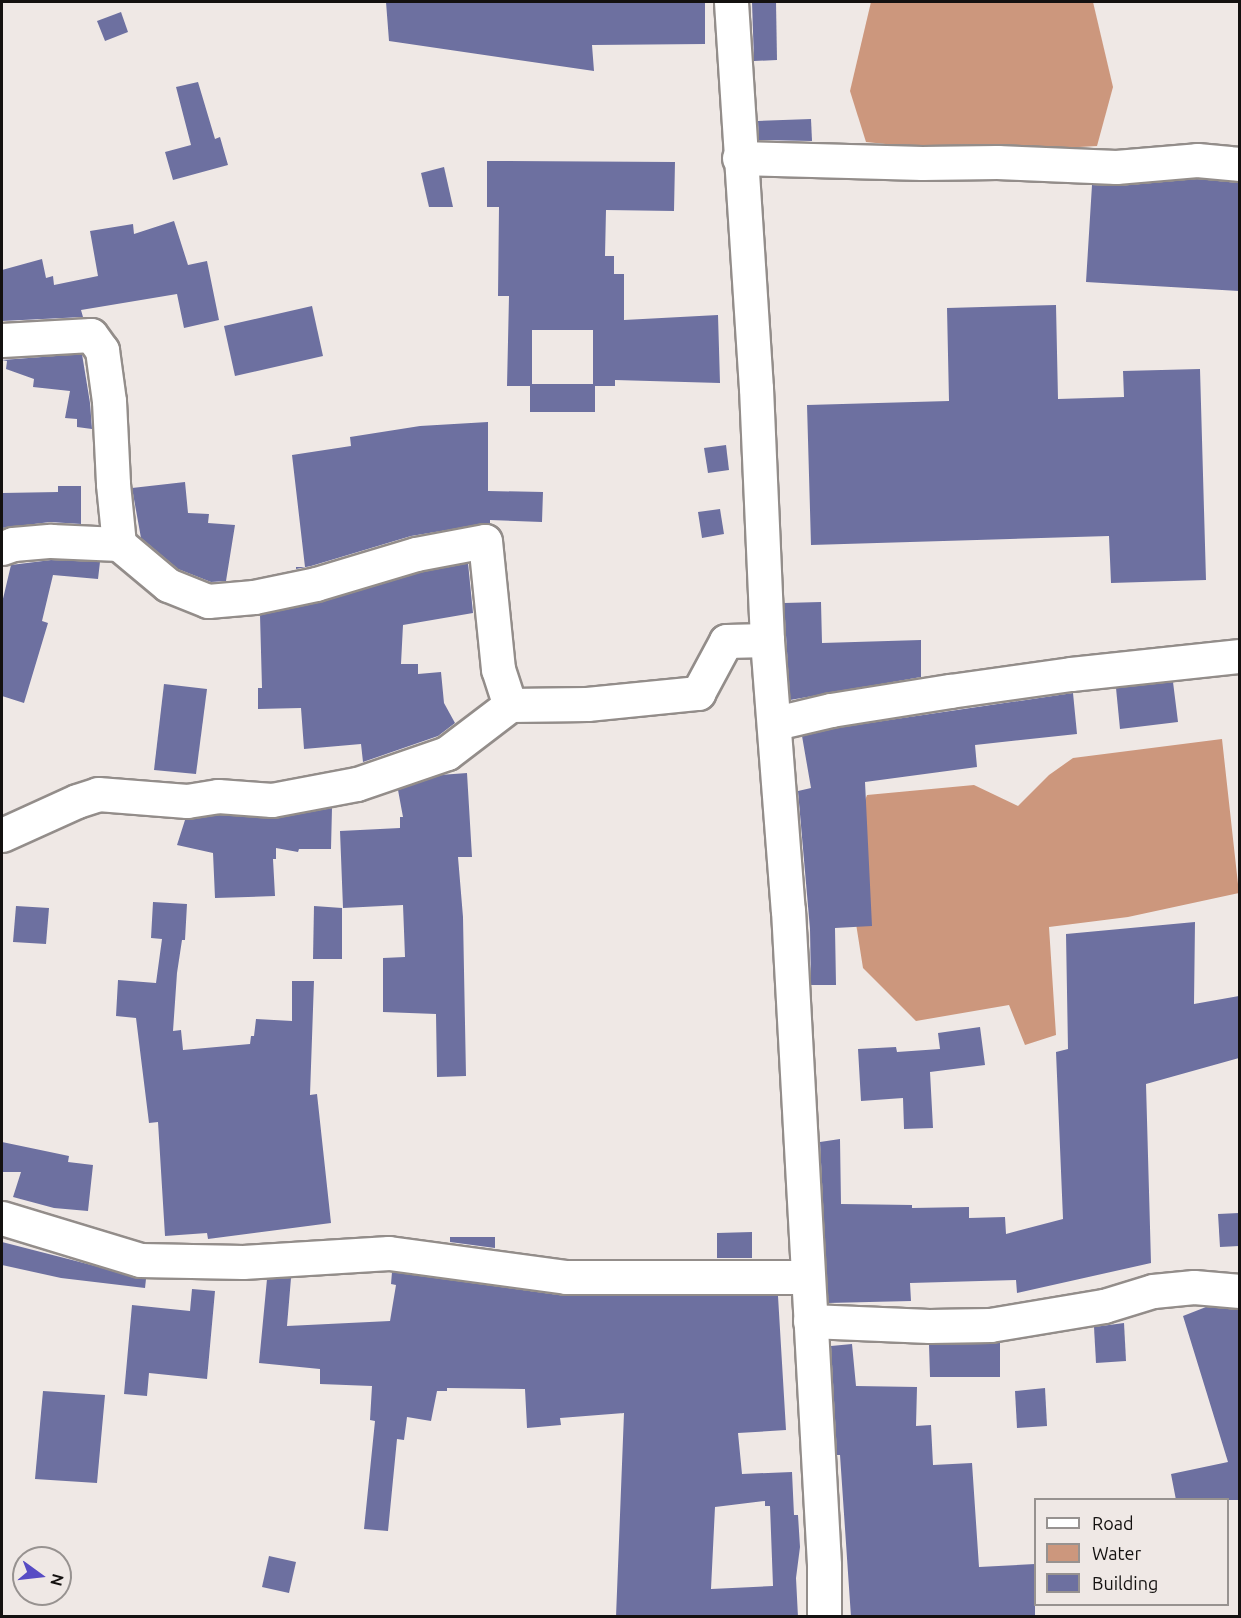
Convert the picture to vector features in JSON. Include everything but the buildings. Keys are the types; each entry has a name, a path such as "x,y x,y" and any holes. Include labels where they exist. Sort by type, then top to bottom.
{"street":[{"path":"731,2 739,158 756,388 767,640 776,723 808,1277 824,1617"},
{"path":"739,158 922,163 997,162 1116,167 1197,160 1239,164"},
{"path":"2,340 91,335 102,350 109,401 119,544"},
{"path":"2,548 13,544 51,541 119,544 168,585 208,601 254,597 316,584 416,555 485,541 498,669 510,705"},
{"path":"2,835 98,794 187,801 218,796 272,800 357,784 447,753 510,705 587,704 698,693 726,641 767,640"},
{"path":"776,723 831,710 950,691 1239,656"},
{"path":"2,1218 140,1260 243,1262 389,1253 566,1276 808,1277"},
{"path":"810,1321 929,1326 990,1324 1104,1306 1153,1291 1194,1287 1239,1291"}],"water":[{"path":"871,2 1093,2 1113,87 1097,146 974,153 866,142 850,91"},
{"path":"1222,739 1239,893 1128,917 1049,927 1056,1035 1025,1045 1009,1005 916,1021 863,968 854,911 852,836 867,795 974,785 1018,806 1049,775 1073,758"}]}
